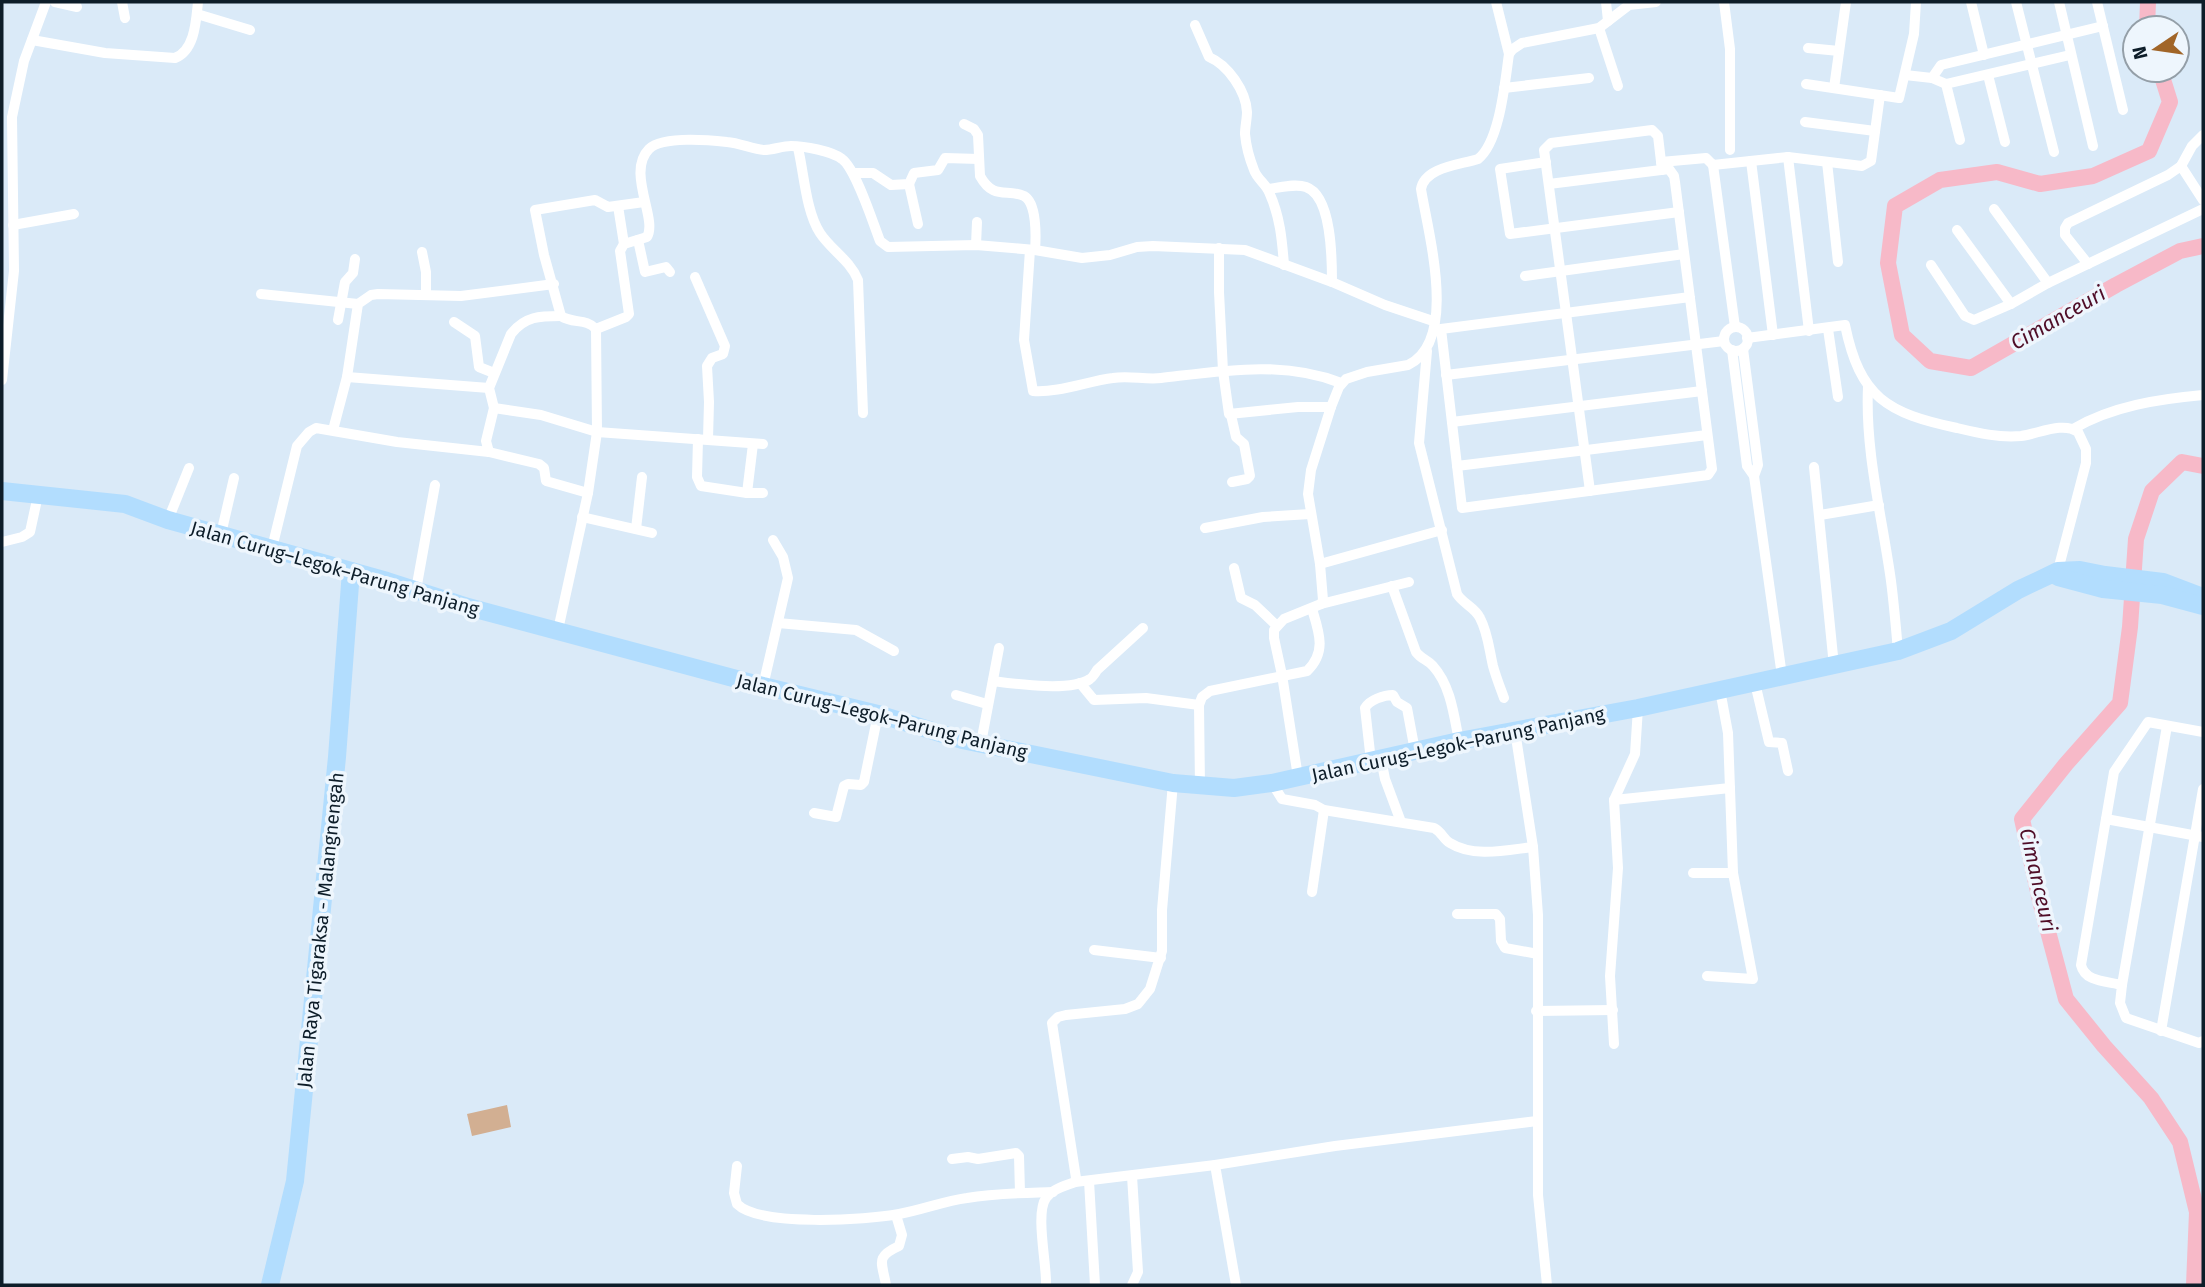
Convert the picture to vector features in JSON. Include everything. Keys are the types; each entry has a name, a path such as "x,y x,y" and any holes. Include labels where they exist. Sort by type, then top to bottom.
{"main road":[{"name":"Jalan Curug–Legok–Parung Panjang","path":"2,491 125,504 168,520 468,607 878,714 962,740 1200,787 1234,788 1272,783 1459,741 1638,708 1898,651 1951,631 2018,590 2054,575 2080,570 2104,582 2163,588"},
{"name":"Jalan Raya Tigaraksa - Malangnengah","path":"270,1285 295,1181 327,867 351,571"},
{"path":"2163,588 2203,597"},
{"path":"2163,588 2203,606"}],"street":[{"path":"2,380 13,225 7,170 12,117 24,61 47,2"},
{"path":"55,2 77,7"},
{"path":"122,2 125,18"},
{"path":"32,40 105,53 175,58 183,54 193,36 198,2"},
{"path":"1496,2 1509,54 1492,138 1484,154 1478,159 1428,174 1422,183 1437,282 1437,308 1427,348 1419,443 1457,594 1461,601 1475,610 1481,620 1504,698"},
{"path":"1606,2 1604,24 1618,86"},
{"path":"1509,54 1522,43 1604,24 1629,5 1656,2"},
{"path":"1724,2 1730,49 1730,150"},
{"path":"1834,88 1846,2"},
{"path":"1806,84 1899,98 1914,34 1916,2"},
{"path":"1971,2 1984,55"},
{"path":"2016,2 2054,152"},
{"path":"2059,2 2093,146"},
{"path":"2097,2 2123,110"},
{"path":"197,14 250,30"},
{"path":"1195,25 1209,57 1226,68 1242,95 1247,111 1245,134 1251,161 1254,173 1268,189 1281,225 1284,265"},
{"path":"1932,78 1941,65 2103,26"},
{"path":"1808,48 1839,51"},
{"path":"1905,75 1932,78 1946,84 2070,55"},
{"path":"1988,75 2005,142"},
{"path":"1504,88 1589,78"},
{"path":"1946,84 1960,140"},
{"path":"1713,165 1788,157 1868,165 1871,161 1880,95"},
{"path":"1805,122 1875,131"},
{"path":"964,124 977,132 980,176 992,189 1005,194 1021,195 1031,203 1035,225 1024,340 1033,391 1118,377 1150,379 1273,368 1310,373 1341,383"},
{"path":"1590,491 1544,150 1551,143 1652,130 1658,136 1662,166"},
{"path":"2088,264 2065,235 2066,225 2168,175 2181,166 2192,146 2203,135"},
{"path":"624,244 647,237 650,230 641,181 643,162 647,151 654,145 675,140 729,142 767,150 788,146 833,153 847,163 884,246 976,245 1082,258 1145,247 1245,250 1433,321"},
{"path":"798,148 815,225 823,238 853,268 858,280 863,413"},
{"path":"918,224 909,184 914,173 938,170 948,157 979,159"},
{"path":"1788,157 1809,331"},
{"path":"1549,184 1706,158 1713,165 1735,327"},
{"path":"1751,161 1773,335"},
{"path":"1546,162 1500,169 1510,234 1679,212"},
{"path":"1827,162 1838,262"},
{"path":"1662,166 1669,169 1674,176 1679,212 1684,254 1690,297 1702,391 1707,435 1712,469 1708,475 1462,508 1441,329 1690,297"},
{"path":"2181,166 2203,200"},
{"path":"853,173 873,173 891,185 909,184"},
{"path":"1268,189 1303,186 1311,189 1318,197 1331,231 1332,282"},
{"path":"596,329 587,322 566,320 561,316 535,210 595,200 608,207 644,202"},
{"path":"596,329 629,314 620,251 624,244 618,206"},
{"path":"1994,209 2048,283"},
{"path":"1931,265 1962,312 1969,319 1981,318 2203,209"},
{"path":"13,225 74,214"},
{"path":"976,245 977,222"},
{"path":"1957,230 2011,304"},
{"path":"638,240 645,272 666,267 670,272"},
{"path":"1219,248 1223,371 1228,410 1236,437 1244,444 1250,476 1232,482"},
{"path":"422,252 426,294"},
{"path":"1525,276 1684,254"},
{"path":"338,320 345,282 354,269 355,259"},
{"path":"695,278 725,346 723,354 712,358 707,366 709,402 697,477 701,486 764,493"},
{"path":"333,430 347,377 358,304 363,299 378,294 461,296 554,285"},
{"path":"261,294 358,304"},
{"path":"489,452 486,441 494,408 489,388 507,341 517,326 530,318 561,316"},
{"path":"454,322 474,336 479,367 494,373"},
{"path":"1782,676 1754,477 1758,465 1741,346 1743,330 1735,327 1727,330 1724,341 1726,346 1741,346 1773,335 1845,325 1851,355 1868,387 1894,409 1934,423 1983,434 2019,436 2059,428 2073,429 2095,417 2137,405 2203,396"},
{"path":"558,630 588,493 597,432 596,329"},
{"path":"1828,329 1838,397"},
{"path":"1446,375 1724,341"},
{"path":"1200,787 1199,705 1202,697 1210,691 1307,671 1320,653 1317,606 1324,595 1308,494 1311,470 1341,383 1353,375 1408,365 1427,348"},
{"path":"347,377 489,388"},
{"path":"1868,387 1868,424 1891,582 1898,651"},
{"path":"1452,422 1702,391"},
{"path":"1231,415 1298,407 1331,407"},
{"path":"494,408 541,415 597,432 758,444 747,493"},
{"path":"272,548 297,446 316,428 397,442 489,452 542,466 546,481 588,493"},
{"path":"2054,575 2086,463 2084,442 2073,429"},
{"path":"1457,466 1707,435"},
{"path":"1814,467 1834,666"},
{"path":"168,520 189,468"},
{"path":"636,529 642,477"},
{"path":"221,534 234,478"},
{"path":"416,590 435,485"},
{"path":"2,542 30,532 38,495"},
{"path":"1820,515 1879,505"},
{"path":"1205,528 1263,517 1310,514"},
{"path":"582,517 652,533"},
{"path":"1320,564 1442,530"},
{"path":"763,686 788,578 783,558 773,540"},
{"path":"1234,568 1241,598 1255,605 1276,625"},
{"path":"1298,777 1282,675 1273,638 1276,625 1317,606 1409,582"},
{"path":"1392,586 1416,652 1434,667 1450,697 1459,741"},
{"path":"778,624 856,630 894,651"},
{"path":"993,681 1044,687 1080,683 1092,678 1097,670 1143,628"},
{"path":"981,743 999,648"},
{"path":"1080,683 1094,700 1146,698 1199,705"},
{"path":"1755,683 1768,740 1771,743 1782,743 1788,771"},
{"path":"1707,976 1753,979 1733,873 1728,733 1720,690"},
{"path":"1401,822 1376,760 1365,708 1370,702 1389,694 1407,708 1415,751"},
{"path":"956,695 987,704"},
{"path":"1614,1044 1611,963 1618,868 1614,800 1635,754 1638,708"},
{"path":"814,813 836,817 844,786 860,785 864,782 878,714"},
{"path":"2122,985 2088,977 2083,973 2081,965 2114,772 2148,722 2203,732"},
{"path":"2167,726 2120,1003 2126,1018 2199,1043 2203,1041"},
{"path":"1515,732 1533,847 1538,954 1538,1195 1547,1285"},
{"path":"1075,1182 1052,1023 1058,1017 1066,1015 1108,1012 1138,1004 1150,989 1161,958 1173,783"},
{"path":"1272,783 1282,799 1315,805 1324,810 1434,828 1441,832 1448,843 1474,851 1533,847"},
{"path":"1614,800 1730,788"},
{"path":"2161,1031 2199,836 2203,789"},
{"path":"1312,892 1324,810"},
{"path":"2106,819 2199,836"},
{"path":"1693,873 1733,873"},
{"path":"1457,914 1498,915 1504,948 1538,954"},
{"path":"1094,950 1161,958"},
{"path":"1536,1011 1613,1010"},
{"path":"737,1166 735,1199 740,1208 756,1215 797,1220 896,1214 963,1198 1004,1192 1052,1192 1075,1182 1215,1166 1335,1146 1537,1121"},
{"path":"953,1159 978,1159 1016,1153 1020,1193"},
{"path":"1215,1166 1236,1285"},
{"path":"1132,1176 1138,1272 1132,1285"},
{"path":"1089,1181 1094,1285"},
{"path":"1046,1285 1042,1215 1044,1201 1052,1192"},
{"path":"886,1285 883,1255 899,1246 902,1240 896,1214"}],"shaded area":[{"path":"507,1105 511,1127 472,1136 467,1114"}],"waterway":[{"name":"Cimanceuri","path":"2148,2 2148,14"},
{"name":"Cimanceuri","path":"2164,84 2170,102 2149,151 2093,176 2040,184 1997,172 1940,180 1895,206 1888,263 1902,335 1930,361 1971,368 2180,251 2203,246"},
{"name":"Cimanceuri","path":"2194,1285 2197,1212 2180,1142 2151,1098 2066,999 2022,819 2120,703 2130,627 2136,539 2152,491 2182,462 2203,466"}]}
